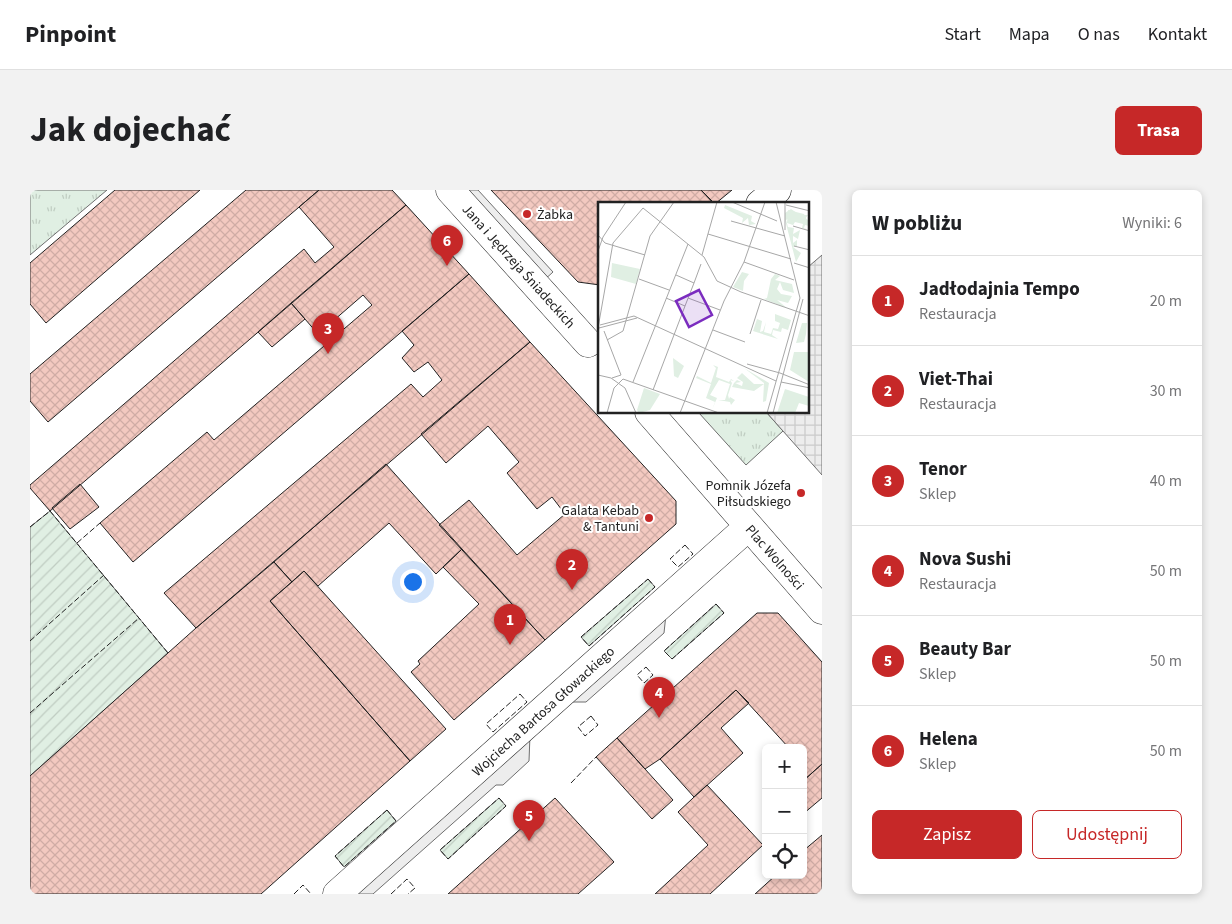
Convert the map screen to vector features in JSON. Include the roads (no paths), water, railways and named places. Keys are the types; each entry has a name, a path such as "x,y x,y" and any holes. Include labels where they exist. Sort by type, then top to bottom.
{"street":[{"name":"Jana i Jędrzeja Śniadeckich","path":"450,190 596,344"},
{"path":"762,202 776,190"},
{"name":"Plac Wolności","path":"651,414 822,610"},
{"name":"Wojciecha Bartosa Głowackiego","path":"337,894 748,526"}],"place":[{"name":"Żabka","path":"527,214"},
{"name":"Helena","path":"447,266"},
{"name":"Tenor","path":"328,354"},
{"name":"Pomnik Józefa Piłsudskiego","path":"801,493"},
{"name":"Galata Kebab & Tantuni","path":"649,518"},
{"name":"Viet-Thai","path":"572,590"},
{"name":"Jadłodajnia Tempo","path":"510,645"},
{"name":"Nova Sushi","path":"659,718"},
{"name":"Beauty Bar","path":"529,841"}]}
